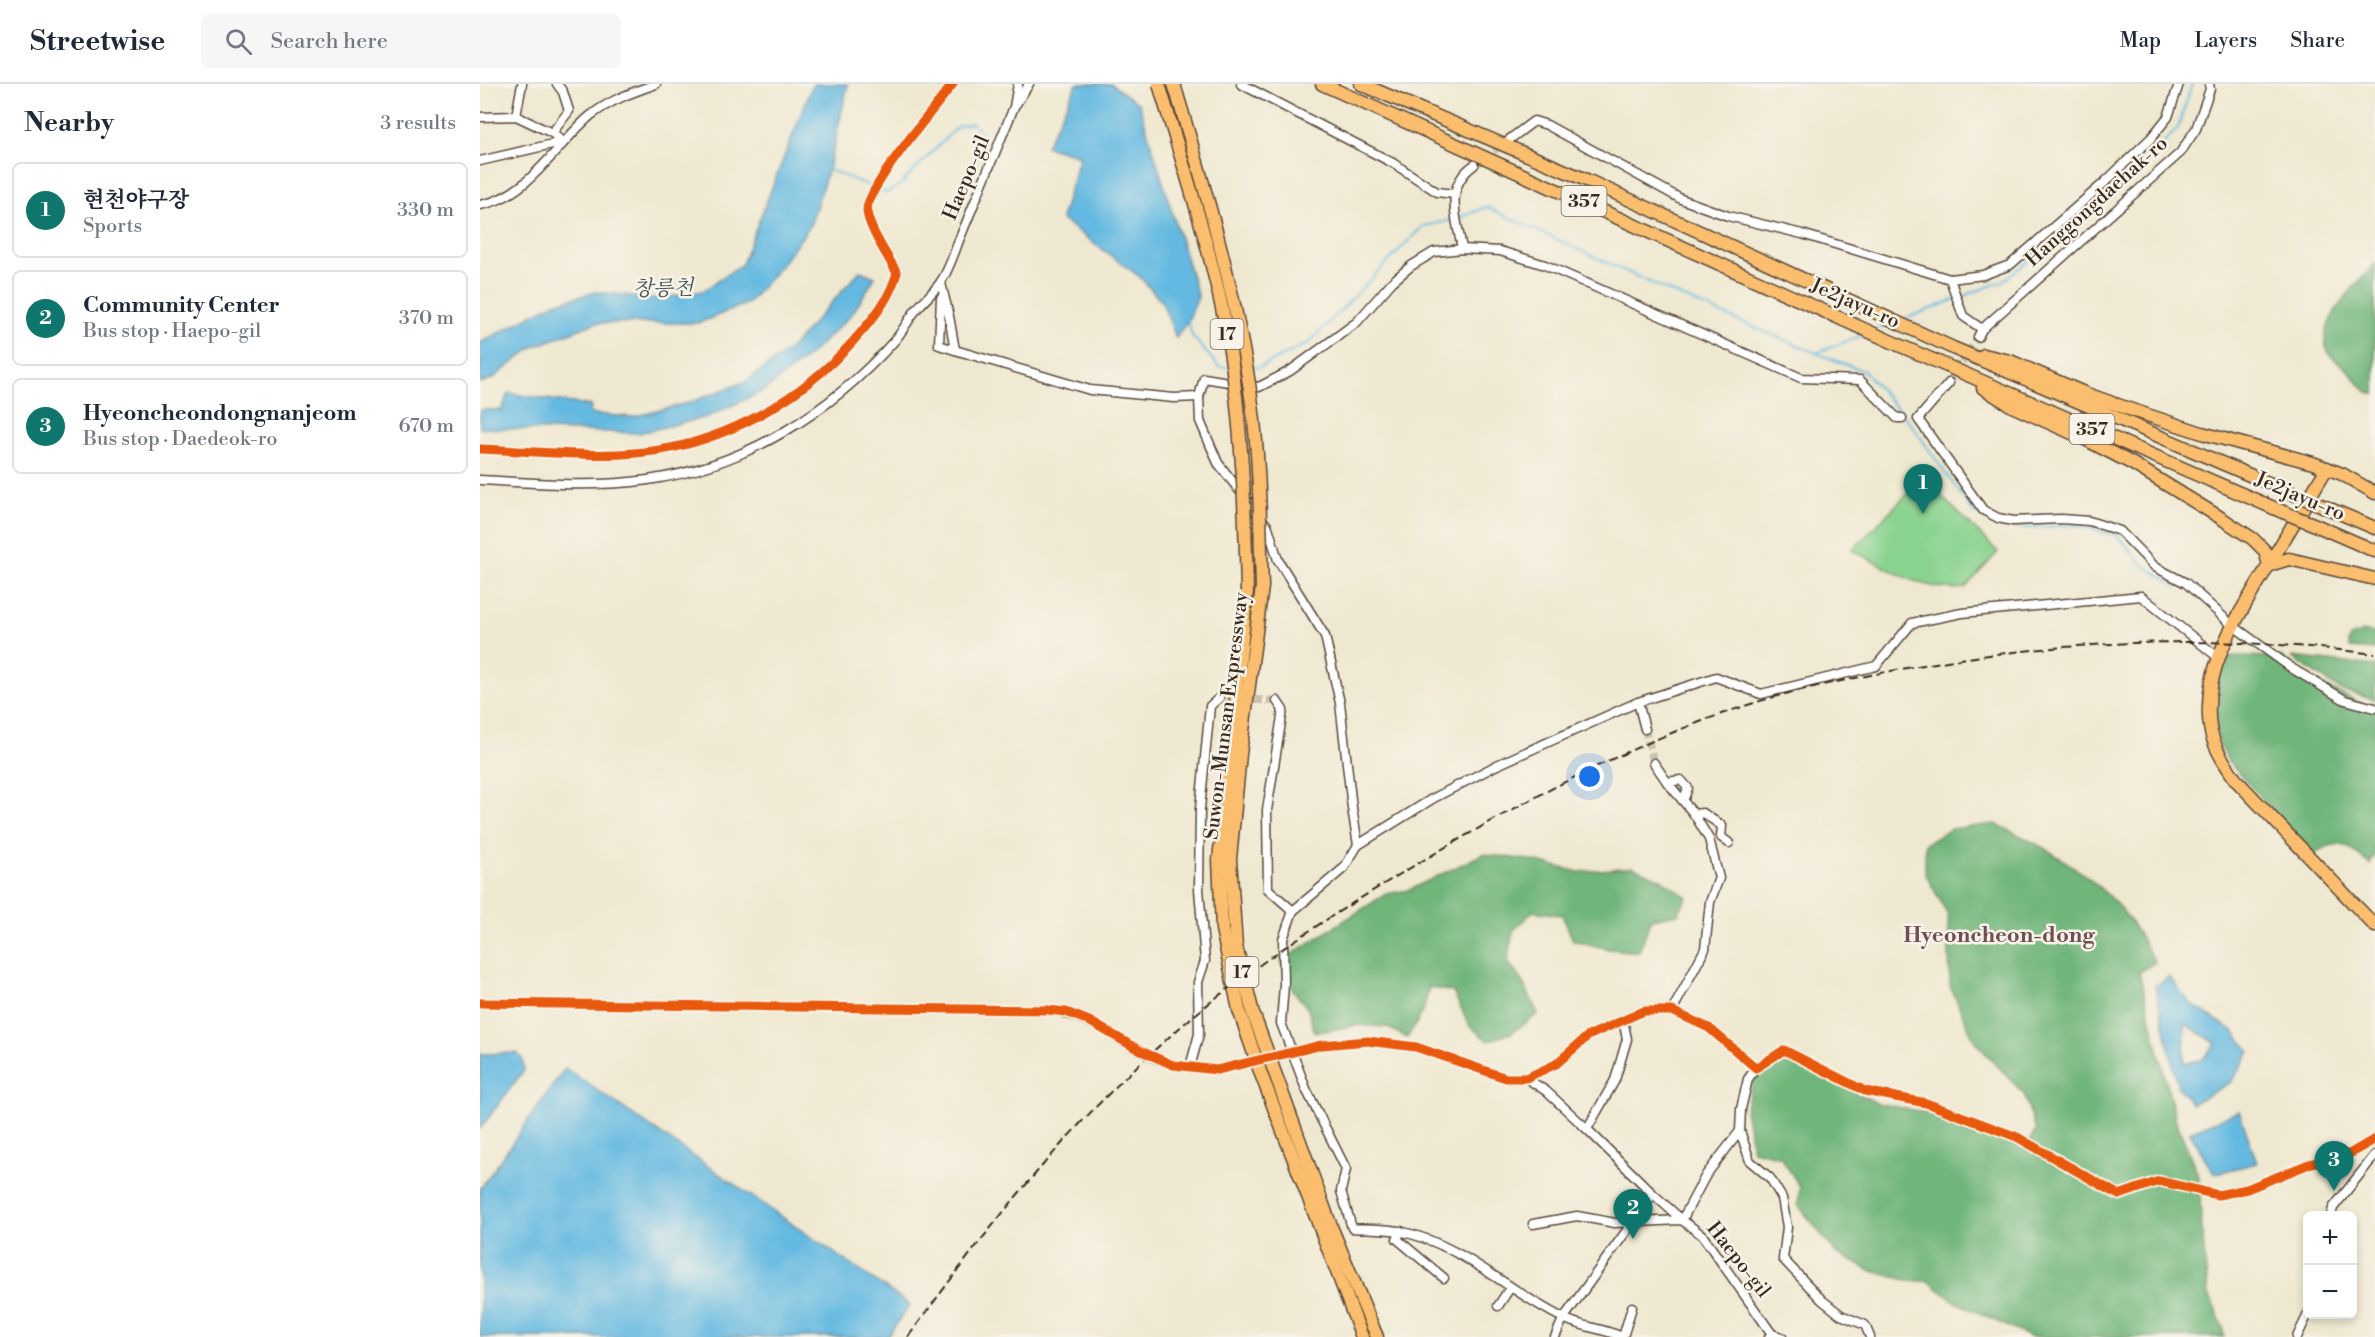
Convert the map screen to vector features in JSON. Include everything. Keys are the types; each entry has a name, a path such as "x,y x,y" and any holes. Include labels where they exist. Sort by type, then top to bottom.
{"highway":[{"name":"Suwon-Munsan Expressway","path":"1159,84 1204,237 1227,337 1238,409 1244,486 1247,591 1219,860 1222,929 1243,1021 1362,1337"},
{"name":"Suwon-Munsan Expressway","path":"1174,84 1218,232 1240,333 1252,405 1258,479 1262,587 1240,754 1230,859 1236,946 1253,1013 1332,1229 1377,1337"},
{"name":"Je2jayu-ro","path":"1322,84 1844,321 2375,551"},
{"name":"Je2jayu-ro","path":"1361,84 1601,187 1924,336 2375,528"},
{"path":"1953,348 2010,361 2084,393 2129,409 2327,468 2375,493"},
{"path":"1943,364 2012,406 2083,438 2133,464 2221,518 2253,539 2265,551 2269,565"},
{"path":"2327,468 2232,625 2213,674 2208,698 2210,728 2219,755 2236,780 2375,926"},
{"path":"2269,565 2289,559 2375,579"}],"street":[{"path":"516,116 522,84"},
{"path":"552,133 569,111 557,84"},
{"path":"480,205 491,203 510,194 527,181 563,142 608,103 656,84"},
{"name":"Haepo-gil","path":"940,283 1014,107 1018,84"},
{"path":"1014,107 1029,84"},
{"path":"1241,84 1372,152 1437,192 1454,194"},
{"name":"Hanggongdaehak-ro","path":"2179,84 2168,117 2151,138 2104,183 2010,265 1983,275 1950,279 1963,316 1980,333 2180,153 2196,129 2210,88 2209,84"},
{"path":"480,117 516,116 552,133 563,142"},
{"path":"1510,139 1534,121 1681,199 1728,216 1802,234 1950,279"},
{"path":"480,161 563,142"},
{"path":"1462,249 1454,209 1454,194 1463,172 1473,165"},
{"path":"1358,845 1340,703 1325,636 1278,560 1268,527 1218,463 1200,422 1199,397 1204,378 1259,387 1290,371 1357,322 1392,282 1411,266 1434,252 1462,249 1500,251 1545,265 1800,378 1860,380 1897,418 1902,418"},
{"path":"940,283 955,350"},
{"path":"940,283 942,315 939,345 1090,390 1174,398 1199,397"},
{"path":"480,480 593,485 636,481 680,474 734,456 795,426 827,405 862,375 897,338 916,310 940,283"},
{"path":"1949,382 1918,419 1983,510 1998,518 2090,522 2120,531 2155,567 2186,583 2232,625 2293,669 2345,700 2375,708"},
{"path":"1632,1307 1622,1337 1563,1319 1510,1288 1459,1253 1431,1240 1401,1231 1352,1228 1341,1191 1346,1169 1306,1089 1281,1023 1284,985 1283,939 1293,911 1344,868 1358,845 1432,799 1497,765 1638,702 1716,677 1761,694 1876,666 1912,623 1962,613 2141,596 2219,658"},
{"path":"1190,1067 1199,1034 1198,982 1205,961 1199,889 1200,809 1210,706 1219,698"},
{"path":"1277,701 1283,710 1267,810 1268,890 1293,911"},
{"path":"1638,702 1645,729"},
{"path":"1654,763 1666,782 1694,814 1709,839 1719,878 1710,902 1705,950 1672,1011"},
{"path":"1694,814 1703,813 1722,826 1721,837 1729,843"},
{"path":"480,1003 1047,1010 1066,1012 1089,1021 1160,1061 1190,1067 1217,1070 1322,1045 1368,1041 1416,1047 1506,1078 1526,1078 1556,1064 1588,1036 1644,1011 1672,1011 1709,1028 1756,1068"},
{"path":"1587,1129 1615,1080 1627,1039 1623,1020"},
{"path":"1526,1078 1546,1091 1682,1220 1706,1175 1740,1131 1741,1109 1748,1079 1756,1068 1784,1050 1865,1091 1926,1103 2017,1137 2119,1195 2159,1181 2218,1195 2247,1189 2310,1164 2351,1153 2375,1139"},
{"name":"Haepo-gil","path":"1740,1131 1750,1161 1770,1178 1782,1198 1787,1227 1783,1259 1822,1300 1841,1316 1864,1325 1870,1337"},
{"path":"2332,1211 2375,1155"},
{"path":"1555,1337 1563,1319 1653,1194"},
{"name":"Haepo-gil","path":"1533,1224 1577,1216 1615,1223 1682,1220 1702,1235 1770,1335 1782,1337"},
{"path":"1401,1231 1398,1239 1444,1278"},
{"path":"1498,1306 1510,1288"},
{"path":"2297,1337 2306,1319"}],"green space":[{"path":"2375,264 2375,395 2363,388 2348,370 2330,355 2325,344 2326,332 2339,306"},
{"path":"1923,478 1998,552 1965,588 1950,589 1920,583 1852,550"},
{"path":"2364,632 2375,633 2375,650 2350,648 2348,643 2350,637"},
{"path":"2225,656 2282,657 2301,675 2375,710 2375,855 2370,864 2343,845 2330,846 2312,854 2228,761 2220,745 2214,723 2212,696"},
{"path":"2291,657 2375,666 2375,700 2341,690"},
{"path":"1995,824 2046,849 2092,881 2125,914 2155,962 2139,972 2175,1118 2199,1178 2208,1292 2223,1328 2224,1337 2030,1337 1954,1301 1928,1281 1910,1281 1869,1270 1836,1253 1798,1205 1800,1187 1781,1157 1753,1150 1745,1110 1754,1079 1787,1060 1819,1071 1876,1103 1935,1114 2024,1148 2036,1131 2024,1094 1975,1042 1950,986 1948,915 1925,873 1925,844 1951,829"},
{"path":"1483,854 1529,860 1579,872 1633,867 1659,878 1687,897 1678,914 1651,919 1639,952 1609,949 1573,940 1562,915 1533,911 1513,931 1508,961 1526,988 1538,1014 1511,1033 1488,1041 1470,1026 1453,992 1429,987 1423,1012 1407,1038 1387,1027 1357,1025 1315,1033 1308,1009 1293,990 1281,961 1386,894 1409,890"}],"water":[{"path":"813,84 848,84 830,163 810,226 778,269 748,303 699,323 595,323 533,347 492,379 480,383 480,343 555,303 596,292 659,299 703,291 742,264"},
{"path":"1077,84 1111,84 1139,104 1198,297 1188,321 1176,338 1162,302 1140,277 1061,219 1080,156 1046,146"},
{"path":"860,271 875,277 852,314 812,353 765,390 707,417 639,433 480,428 480,410 502,410 508,393 591,406 590,414 633,417 688,403 745,382 790,349"},
{"path":"2169,977 2191,1004 2234,1031 2250,1052 2231,1082 2192,1104 2178,1087 2155,986","holes":["2185,1024 2216,1043 2202,1060 2184,1063"]},
{"path":"517,1053 522,1058 524,1070 480,1129 480,1054"},
{"path":"565,1068 910,1305 887,1337 480,1337 480,1189"},
{"path":"2239,1111 2257,1163 2214,1174 2190,1132"}],"waterway":[{"path":"1902,320 2003,281 2111,197 2178,128 2192,84"},
{"path":"827,169 887,193 902,183 958,126 972,123 983,134"},
{"path":"1459,218 1486,207 1684,298 1816,353 1863,335"},
{"path":"1250,367 1260,367 1309,343 1423,226 1453,220"},
{"path":"1188,321 1192,336 1219,367 1229,367"},
{"path":"1877,329 1891,324"},
{"path":"1816,353 1864,371 1911,424 1973,512 2001,525 2029,528 2076,525 2118,536 2143,565 2177,587"}],"tunnel":[{"path":"1474,165 1504,143"},
{"path":"1949,383 1978,337"},
{"path":"1219,698 1277,701"},
{"path":"1645,729 1654,763"}],"railway":[{"path":"908,1337 966,1260 1057,1148 1124,1079 1189,1020 1251,971 1316,926 1458,840 1582,773 1668,734 1757,702 1834,683 1942,662 2004,653 2127,643 2251,643 2375,654"}],"cycle path":[{"path":"480,449 600,455 671,448 725,431 751,419 800,389 843,352 873,318 891,289 897,273 868,217 870,199 918,127 953,84"},
{"path":"480,1003 1048,1010 1066,1012 1089,1021 1141,1051 1173,1065 1217,1070 1322,1045 1368,1041 1416,1047 1506,1078 1526,1078 1556,1064 1588,1036 1644,1011 1672,1011 1709,1028 1756,1068 1784,1050 1865,1091 1926,1103 2017,1137 2119,1195 2159,1181 2218,1195 2247,1189 2309,1164 2351,1153 2375,1139"}],"place":[{"name":"현천야구장","path":"1923,514"},
{"name":"Hyeoncheondongnanjeom","path":"2334,1191"},
{"name":"Community Center","path":"1633,1239"}],"district":[{"name":"Hyeoncheon-dong","path":"1999,935"}],"water label":[{"name":"창릉천","path":"663,289"}]}
